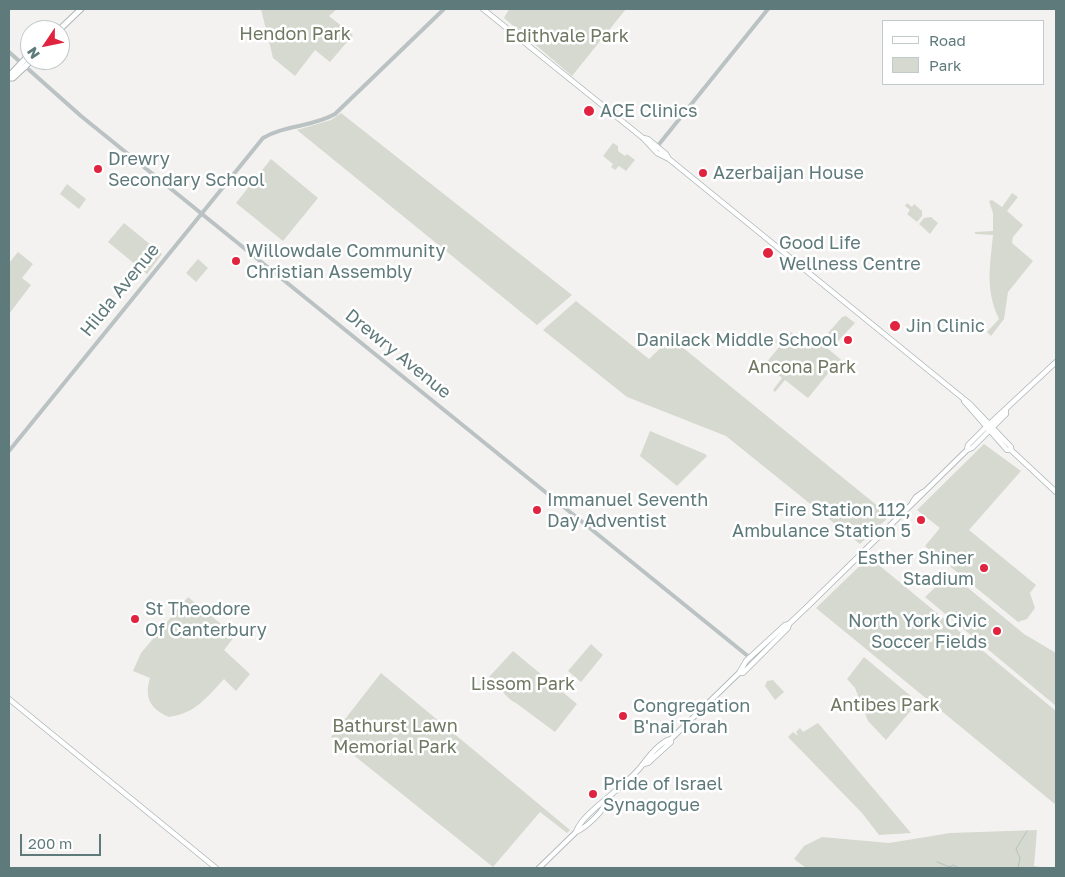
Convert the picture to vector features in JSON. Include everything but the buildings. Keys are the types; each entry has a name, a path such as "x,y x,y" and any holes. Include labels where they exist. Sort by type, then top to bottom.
{"main road":[{"path":"69,20 81,9"},
{"path":"483,9 934,373 963,400 970,404 989,427 1011,447 1011,450 1056,492"},
{"path":"9,77 13,78 20,69"},
{"path":"539,868 576,832 578,826 602,802 607,800 643,764 648,763 671,742 671,739 738,673 740,668 752,659 785,625 789,624 912,503 921,497 924,491 967,450 968,444 989,427 1056,362"},
{"path":"9,699 216,868"}],"street":[{"name":"Hilda Avenue","path":"9,451 263,138 272,133 321,120 334,114 444,9"},
{"path":"656,148 768,9"},
{"name":"Drewry Avenue","path":"9,52 20,62"},
{"name":"Drewry Avenue","path":"29,70 81,116 752,659"}],"green space":[{"name":"Hendon Park","path":"261,9 337,9 329,16 353,35 330,62 315,50 295,76 273,58"},
{"name":"Edithvale Park","path":"509,9 626,9 572,76 504,18"},
{"path":"341,113 572,295 537,325 297,130 331,120"},
{"path":"613,143 618,146 618,151 625,156 627,154 635,160 626,171 619,166 615,170 611,167 613,164 603,156"},
{"path":"271,159 318,198 283,241 236,203"},
{"path":"67,184 86,199 79,209 60,194"},
{"path":"1012,193 1018,197 1007,211 1023,225 1013,237 1012,243 1033,261 1008,292 1004,319 991,336 987,332 999,319 990,288 993,235 975,234 975,232 993,231 993,213 989,201 992,200 1002,207"},
{"path":"907,203 912,207 914,204 922,211 922,216 917,222 907,214 910,210 905,206"},
{"path":"931,217 938,223 930,234 919,224 924,218"},
{"path":"124,223 162,254 147,274 108,242"},
{"path":"18,252 33,264 22,278 31,285 9,314 9,263"},
{"path":"198,259 208,268 196,282 186,273"},
{"path":"576,301 649,359 671,338 890,516 860,544 726,436 627,397 543,330"},
{"path":"846,316 855,323 838,341 828,333 842,317"},
{"name":"Ancona Park","path":"791,332 809,347 819,336 822,338 820,342 852,369 847,374 835,365 808,398 785,380 775,392 773,390 782,378 765,364 780,346 768,337 770,335 781,344"},
{"path":"650,431 707,456 677,486 640,456"},
{"path":"984,444 1021,471 969,530 1036,585 1030,593 1035,608 1027,619 1018,622 925,546 940,528 917,510"},
{"path":"869,557 1056,711 1056,805 816,608"},
{"path":"950,573 1024,634 1056,653 1056,706 925,597"},
{"path":"188,597 221,624 225,623 231,628 230,632 235,636 224,650 250,674 236,691 224,679 200,704 186,712 169,717 162,714 150,702 148,685 150,678 133,671 141,653"},
{"path":"591,644 603,655 581,682 568,671"},
{"name":"Lissom Park","path":"513,651 577,704 555,732 512,701 489,677"},
{"name":"Antibes Park","path":"864,657 918,702 886,740 868,721 855,688 847,679"},
{"name":"Bathurst Lawn Memorial Park","path":"381,673 570,830 567,833 540,812 493,867 331,737"},
{"path":"773,680 784,692 775,700 765,686 767,681"},
{"path":"818,723 911,833 879,835 862,813 788,737 793,732 798,736 796,732 800,728 803,732"},
{"path":"1037,830 1034,866 1047,868 806,868 794,859 804,846 822,837 889,843 950,833"}],"waterway":[{"path":"1018,868 1020,858 1016,849 1027,831"},
{"path":"937,862 950,867"},
{"path":"948,868 953,865 959,868"}],"place":[{"name":"ACE Clinics","path":"589,111"},
{"name":"Drewry Secondary School","path":"98,169"},
{"name":"Azerbaijan House","path":"703,173"},
{"name":"Good Life Wellness Centre","path":"768,253"},
{"name":"Willowdale Community Christian Assembly","path":"236,261"},
{"name":"Jin Clinic","path":"895,326"},
{"name":"Danilack Middle School","path":"848,340"},
{"name":"Immanuel Seventh Day Adventist","path":"537,510"},
{"name":"Fire Station 112, Ambulance Station 5","path":"921,520"},
{"name":"Esther Shiner Stadium","path":"984,568"},
{"name":"St Theodore Of Canterbury","path":"135,619"},
{"name":"North York Civic Soccer Fields","path":"997,631"},
{"name":"Congregation B'nai Torah","path":"623,716"},
{"name":"Pride of Israel Synagogue","path":"593,794"}]}
